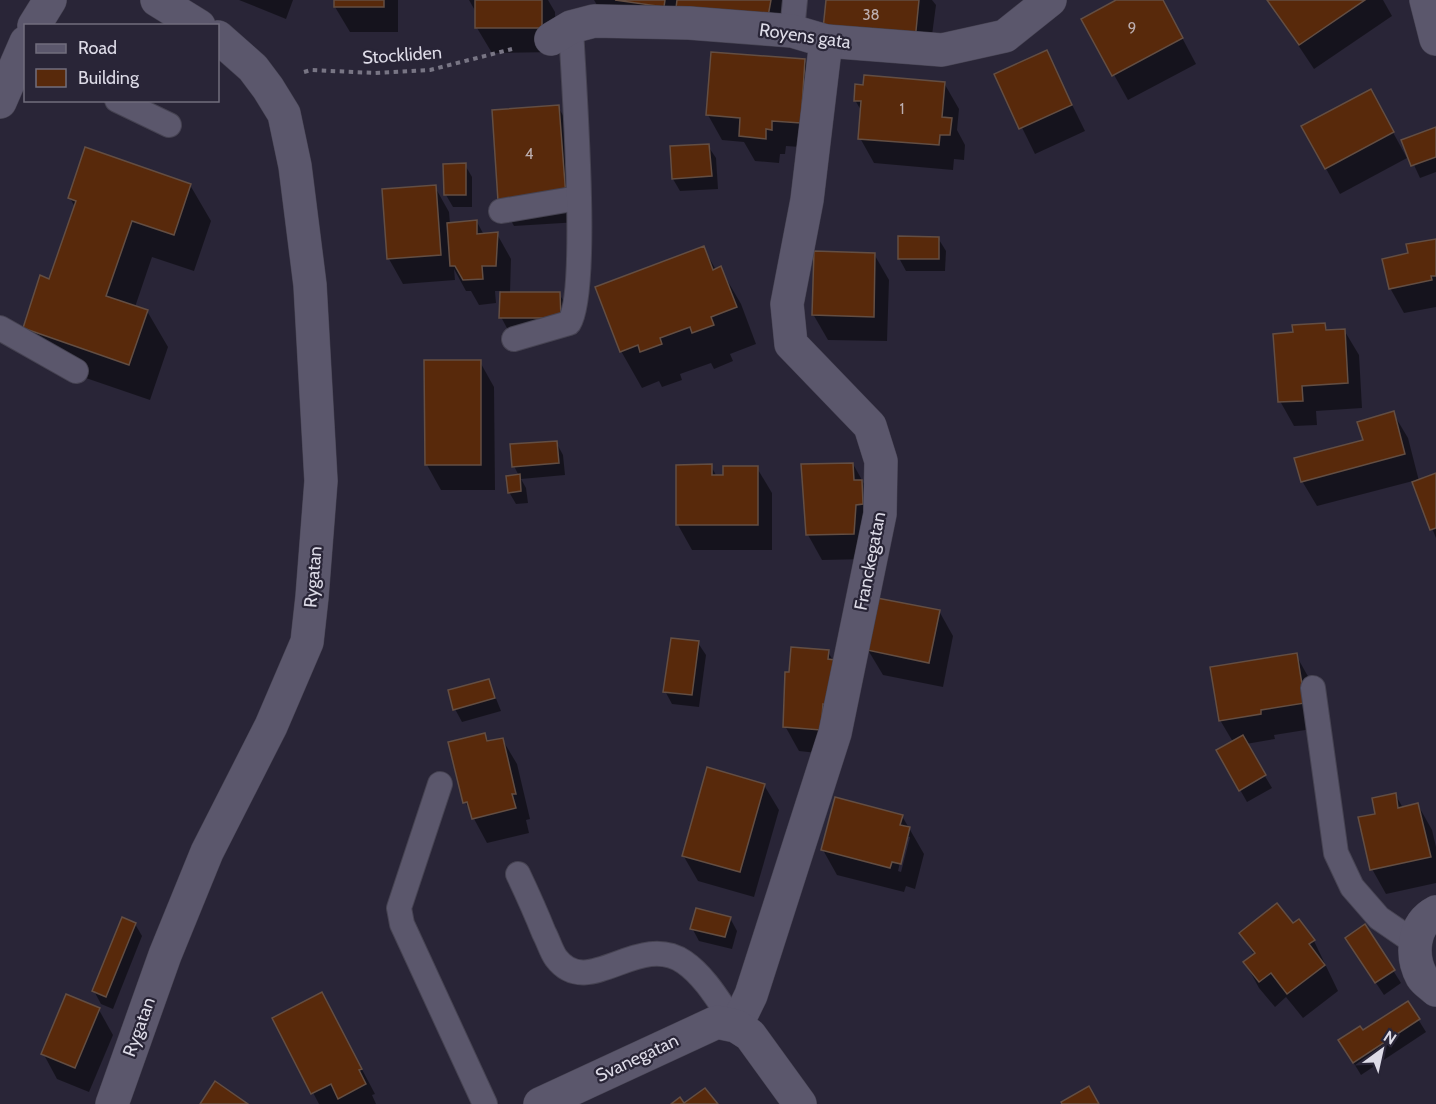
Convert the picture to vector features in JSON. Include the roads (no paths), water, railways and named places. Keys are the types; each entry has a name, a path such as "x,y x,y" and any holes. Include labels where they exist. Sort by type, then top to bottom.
{"street":[{"path":"35,24 50,0"},
{"path":"157,0 196,24"},
{"name":"Royens gata","path":"561,33 594,21 689,23 793,15 826,41 942,50 1005,36 1050,0"},
{"path":"1426,0 1436,39"},
{"name":"Rygatan","path":"112,1104 165,956 207,852 271,726 307,642 312,597 321,481 310,285 295,166 284,114 253,68 219,38"},
{"name":"Franckegatan","path":"736,1026 751,995 835,733 880,514 881,461 870,426 791,344 787,304 807,200 826,41"},
{"path":"0,102 24,51"},
{"path":"1436,912 1418,930 1414,942 1422,977 1436,990"},
{"name":"Svanegatan","path":"540,1104 703,1027 717,1022 736,1026"},
{"path":"736,1026 750,1035 800,1104"}],"lane":[{"path":"514,339 569,323 574,315 578,291 578,198 561,33"},
{"path":"121,102 169,125"},
{"path":"501,211 578,198"},
{"path":"0,328 76,371"},
{"path":"1313,688 1336,853 1352,887 1379,918 1414,942"},
{"path":"440,784 399,908 402,924 484,1104"},
{"path":"518,873 556,958 569,969 585,974 645,953 662,952 684,962 700,977 736,1026"}]}
